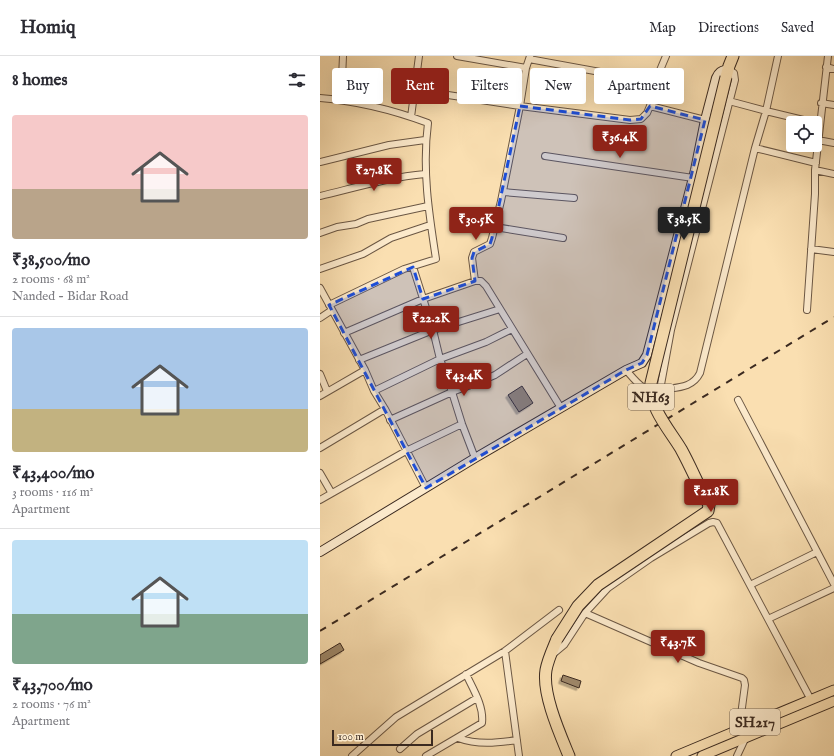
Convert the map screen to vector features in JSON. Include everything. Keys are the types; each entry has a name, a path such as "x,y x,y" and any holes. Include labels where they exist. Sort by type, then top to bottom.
{"highway":[{"name":"NH63","path":"569,756 560,734 547,693 546,671 550,655 557,638 578,606 598,584 708,511 708,506 682,450 653,402 650,391 667,313 729,65"}],"main road":[{"name":"SH217","path":"676,756 834,690"},
{"name":"SH217","path":"702,756 834,701"}],"street":[{"path":"342,68 343,56"},
{"path":"411,117 420,56"},
{"path":"456,56 526,68"},
{"path":"661,68 666,56"},
{"path":"626,370 644,389 657,391 690,384 696,380 700,373 755,148 766,112 778,56"},
{"path":"820,116 828,56"},
{"path":"475,281 472,258 474,252 490,244 492,238 503,192 526,68 530,57 594,70"},
{"path":"320,552 475,458 626,370 642,363 647,355 693,178 705,120 718,73 729,65 734,74 735,80 671,330 660,390"},
{"path":"826,67 834,69"},
{"path":"449,95 630,120 641,119 647,113 650,106 705,120"},
{"path":"320,98 332,99"},
{"path":"729,101 786,116"},
{"path":"821,103 834,105"},
{"path":"320,318 331,307 404,269 436,259 430,225 425,174 425,140 428,123 364,104"},
{"path":"320,162 390,145 425,140"},
{"path":"822,140 834,142"},
{"path":"755,148 816,162"},
{"path":"807,310 817,152"},
{"path":"545,156 693,178"},
{"path":"815,170 834,174"},
{"path":"320,196 366,185 425,174"},
{"path":"503,192 574,198"},
{"path":"320,232 356,224 368,219 428,206"},
{"path":"320,269 363,254 391,238 430,225"},
{"path":"495,227 563,238"},
{"path":"811,249 834,252"},
{"path":"413,267 433,330 440,359 475,458"},
{"path":"344,333 423,298 475,281 481,281 486,286 561,408"},
{"path":"320,288 365,370 374,391 426,488"},
{"path":"359,360 433,330 500,309"},
{"path":"374,391 440,359 486,342 512,329"},
{"path":"390,420 452,392 495,375 527,354"},
{"path":"320,396 365,370"},
{"path":"320,374 328,391"},
{"path":"738,400 834,584"},
{"path":"320,448 385,409"},
{"path":"320,500 331,492 406,451 462,424"},
{"path":"320,473 331,492"},
{"path":"550,655 559,650 585,613 608,588 651,558 713,522 717,523 810,700"},
{"path":"750,585 817,552"},
{"path":"768,619 834,588"},
{"path":"352,756 396,717 506,651 559,610"},
{"path":"585,613 699,663 742,678 745,685 739,730"},
{"path":"506,651 518,756"},
{"path":"426,756 482,723 483,716 466,674"},
{"path":"400,749 417,734 477,698"},
{"path":"458,738 475,742 498,743 517,740"},
{"path":"737,756 745,739"}],"highlighted area":[{"path":"520,106 630,120 641,119 650,106 705,120 647,355 642,363 626,370 426,488 329,305 413,267 423,299 475,281 472,258 474,252 490,244 492,238"}],"building":[{"path":"522,386 533,403 519,412 508,395"},
{"path":"340,643 344,650 320,664 320,655"},
{"path":"563,675 581,681 579,688 561,681"}],"railway":[{"path":"320,631 834,317"}]}
